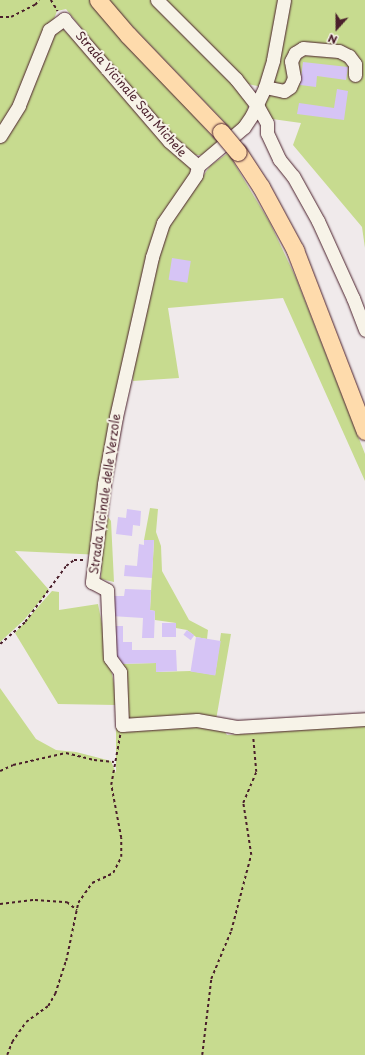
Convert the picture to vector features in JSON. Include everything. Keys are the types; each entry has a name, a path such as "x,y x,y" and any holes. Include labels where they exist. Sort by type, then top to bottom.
{"main road":[{"path":"98,0 128,35 221,132 238,152 261,187 295,250 365,431"}],"street":[{"path":"157,0 236,80 256,105 267,123 267,133 279,159 293,176 318,221 365,330"},
{"name":"Strada Vicinale San Michele","path":"0,136 19,106 49,30 64,19 170,141 198,166 244,127 266,87 274,60 284,0"},
{"path":"266,87 284,91 290,88 294,78 291,61 295,52 303,48 339,51 349,56 355,64 355,75"},
{"name":"Strada Vicinale delle Verzole","path":"122,725 120,672 110,658 107,590 92,582 104,484 116,417 152,257 163,223 196,175 198,166"},
{"path":"122,725 197,720 236,727 365,719"}],"path":[{"path":"0,17 10,17 34,5 39,0"},
{"path":"0,644 32,613 66,566 74,560 95,563"},
{"path":"7,1055 12,1042 26,1022 48,1006 55,994 66,961 77,910 92,883 113,873 121,857 121,838 112,784 114,762 122,725"},
{"path":"202,1055 211,979 231,931 252,855 243,803 256,772 251,726"},
{"path":"0,771 28,761 66,753 94,760 114,762"},
{"path":"0,904 41,900 67,902 77,910"}],"green space":[{"path":"0,0 91,0 219,144 205,155 192,155 147,110 66,9 57,11 54,19 56,22 88,54 138,115 191,168 189,177 161,222 99,487 91,533 98,536 106,514 111,521 114,582 101,579 102,555 15,551 49,590 24,620 0,642"},
{"path":"107,0 365,0 365,248 362,227 293,145 301,123 265,118 258,107 267,88 248,84 248,108 245,119 234,132"},
{"path":"228,153 270,223 296,278 365,454 365,481 283,298 168,308 179,378 133,381 132,369 151,284 166,231 210,166"},
{"path":"150,508 158,509 156,532 161,546 162,571 189,620 208,630 207,639 196,637 187,630 176,628 176,623 155,620 155,611 150,610 154,541 144,540"},
{"path":"52,591 59,592 59,610 98,604 116,694 116,664 156,663 157,672 190,671 215,675 221,633 231,634 216,720 227,735 365,725 365,1055 0,1055 0,688 36,739 56,750 76,752 111,761 116,773 116,705 58,704 15,633"}],"building":[{"path":"303,62 348,67 346,80 317,76 316,87 300,85"},
{"path":"337,89 348,91 344,120 297,114 299,103 334,108"},
{"path":"172,258 191,261 187,283 169,280"},
{"path":"127,509 141,511 140,526 133,525 132,536 116,534 118,517 126,518"},
{"path":"144,540 154,540 152,578 124,576 125,565 137,566 139,544 144,545"},
{"path":"125,589 151,590 150,610 155,611 154,638 142,638 143,618 111,616 113,596 124,596"},
{"path":"162,623 176,623 176,637 162,637"},
{"path":"115,626 123,626 123,642 132,642 132,650 176,650 177,671 156,672 156,663 116,664"},
{"path":"187,630 194,635 191,640 183,635"},
{"path":"196,637 221,641 215,675 191,672"}]}
